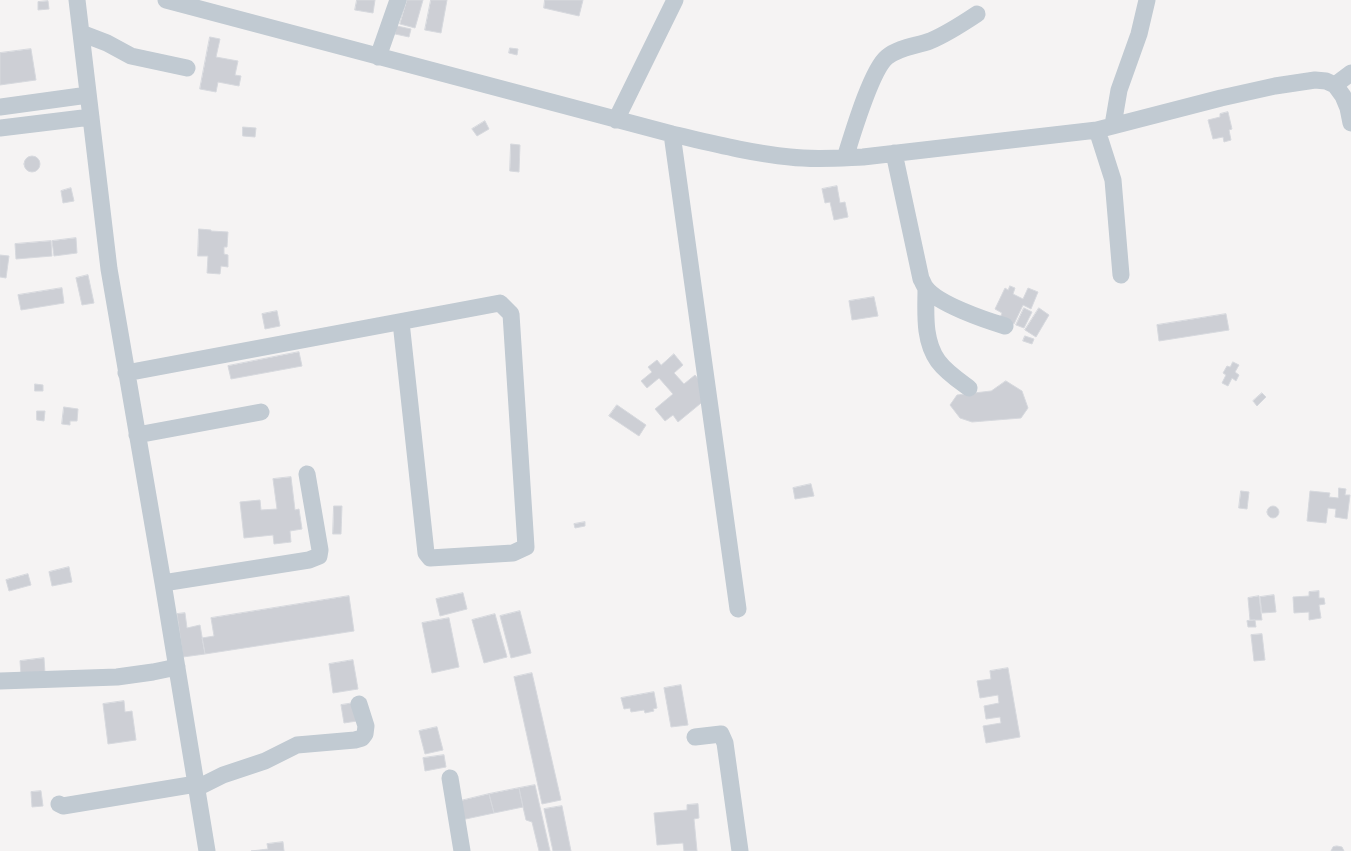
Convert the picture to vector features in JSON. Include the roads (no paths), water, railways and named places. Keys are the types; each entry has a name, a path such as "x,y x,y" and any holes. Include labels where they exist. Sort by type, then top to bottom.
{"street":[{"path":"77,0 109,270 207,851"},
{"path":"166,0 616,120 757,153 791,157 825,159 845,158 1097,130 1221,98 1276,86 1315,80 1335,85 1343,96 1348,108 1351,123"},
{"path":"378,57 398,0"},
{"path":"616,120 675,0"},
{"path":"1113,125 1119,90 1139,34 1147,0"},
{"path":"845,158 874,77 887,57 898,51 928,42 946,34 977,14"},
{"path":"81,33 107,43 131,56 186,68"},
{"path":"1335,85 1351,73"},
{"path":"0,107 88,95"},
{"path":"0,128 91,117"},
{"path":"1097,130 1113,180 1121,275"},
{"path":"672,134 738,609"},
{"path":"894,153 921,279 926,288 937,298 972,315 1005,326"},
{"path":"926,288 926,323 930,345 938,361 954,377 969,388"},
{"path":"126,373 500,303 511,314 526,547 513,553 430,558 426,553 401,322"},
{"path":"137,435 261,412"},
{"path":"163,583 309,560 320,556 306,474"},
{"path":"0,681 117,677 153,672 177,666"},
{"path":"59,804 63,806 197,786 265,760 296,745 355,740 362,738 365,734 366,726 359,704"},
{"path":"695,737 721,734 725,743 740,851"},
{"path":"450,778 462,851"}]}
